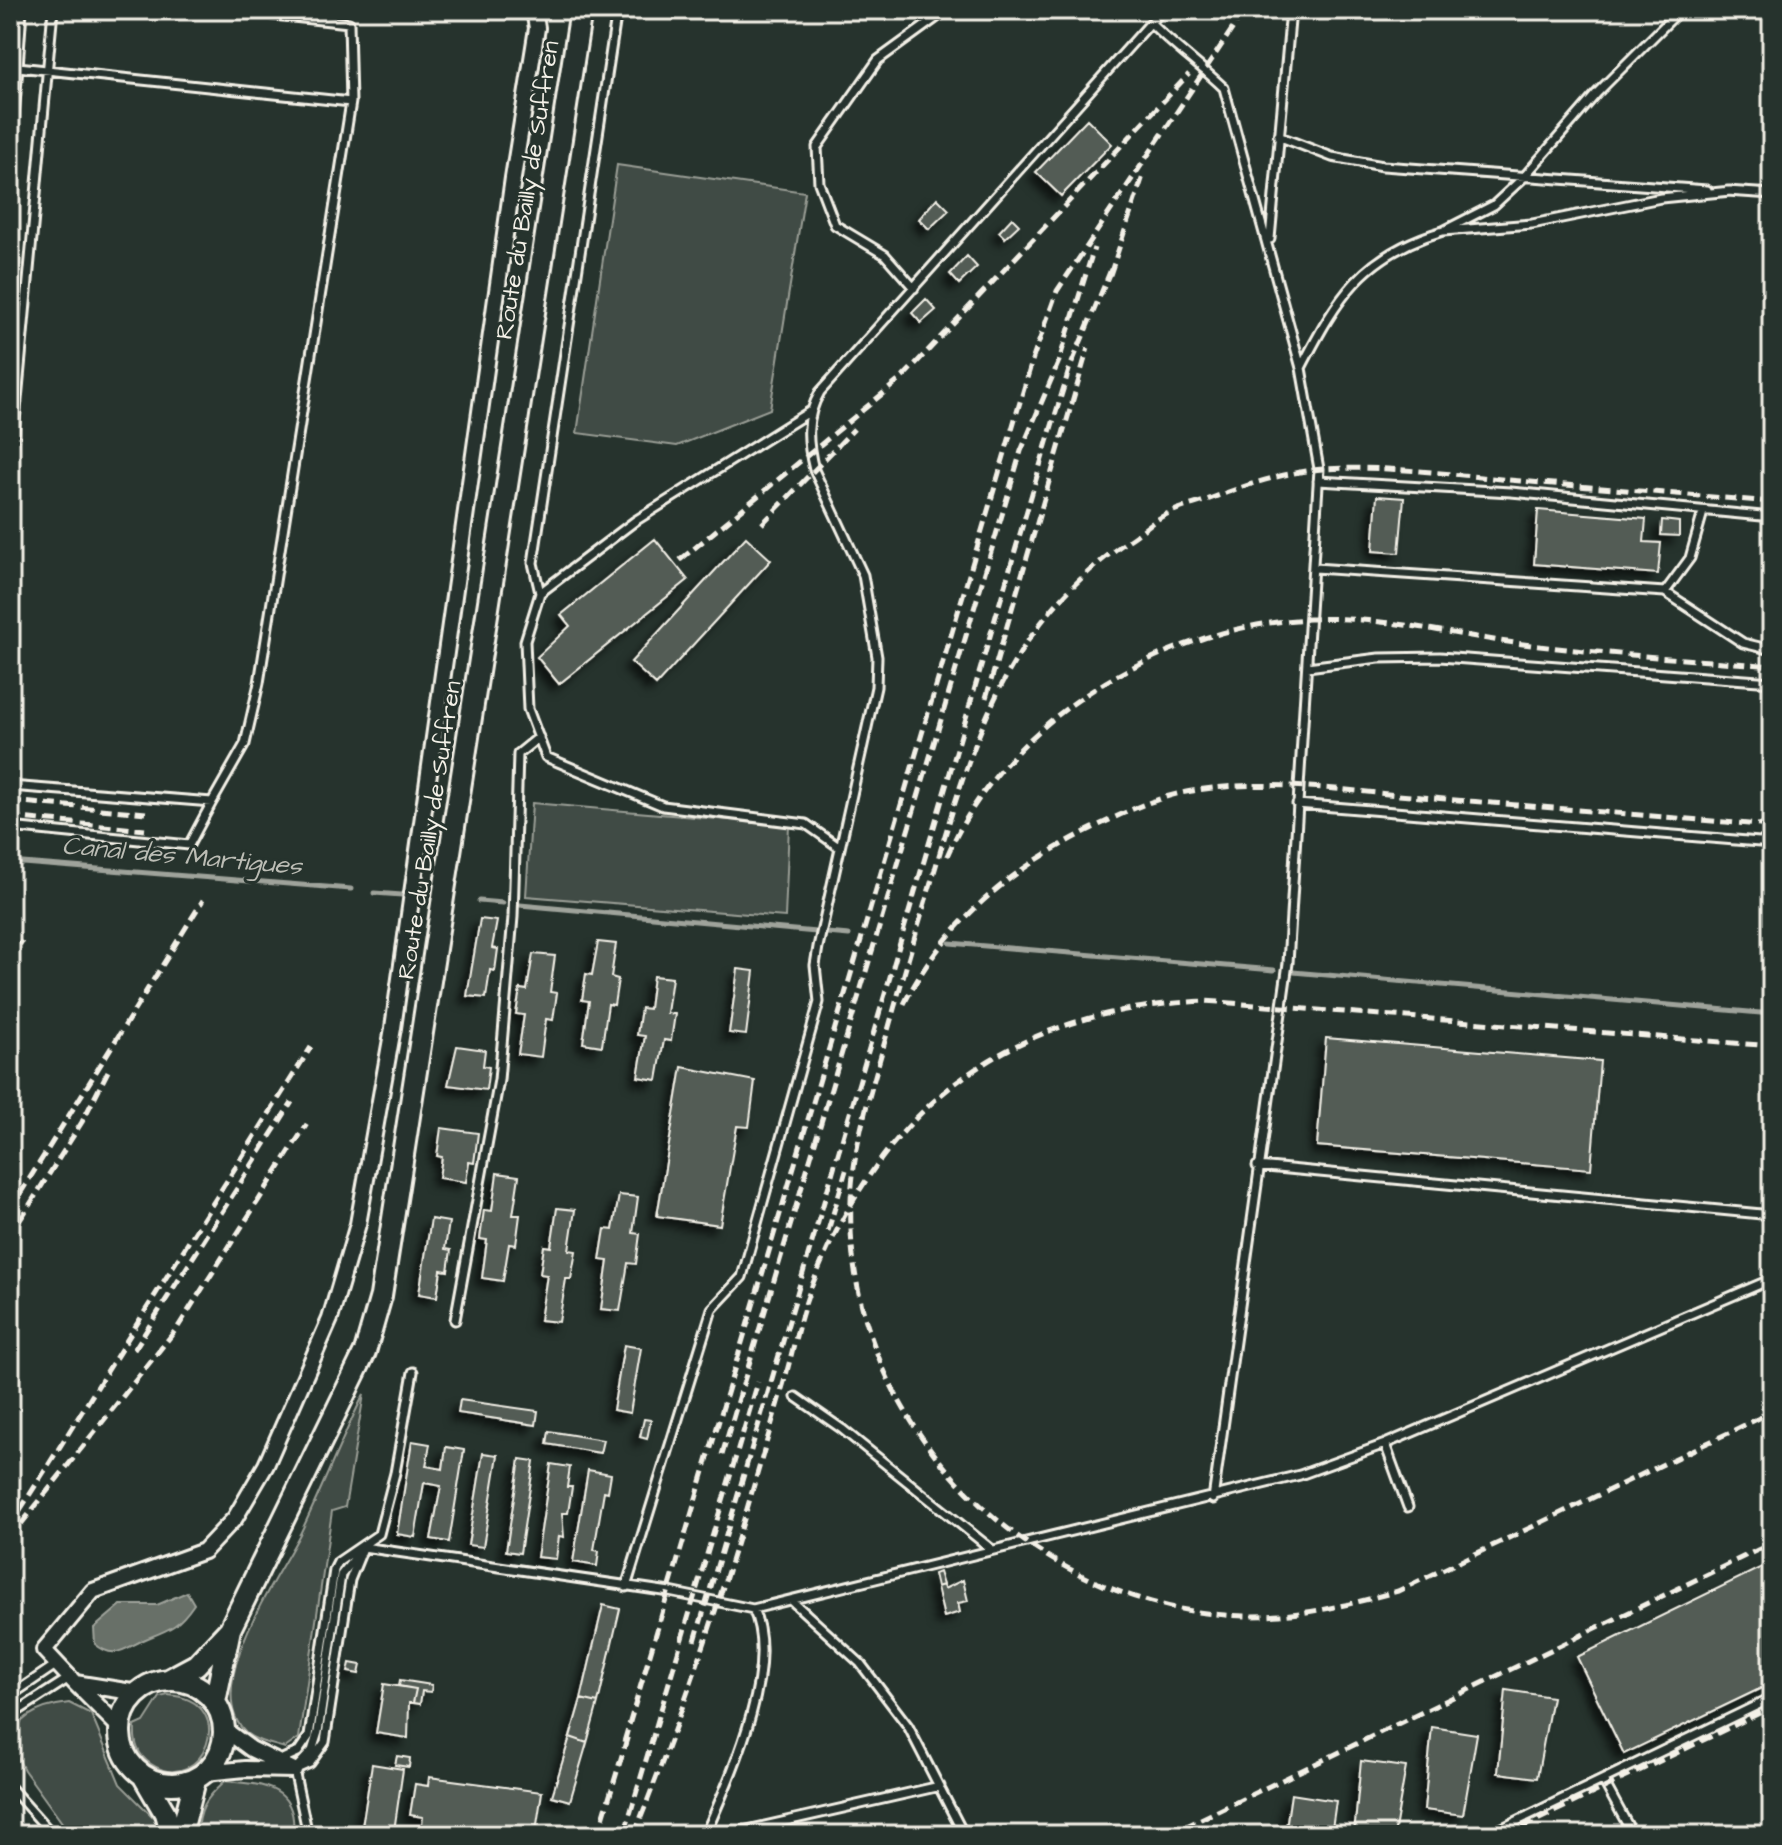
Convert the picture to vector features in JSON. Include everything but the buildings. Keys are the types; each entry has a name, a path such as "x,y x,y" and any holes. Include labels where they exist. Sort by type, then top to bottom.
{"main road":[{"name":"Route du Bailly de Suffren","path":"215,1702 230,1629 365,1352 381,1296 581,10"},
{"name":"Route du Bailly de Suffren","path":"168,1680 196,1665 230,1629"},
{"path":"171,1835 165,1813 144,1777 125,1756 120,1728 123,1715 138,1693 168,1680 194,1685 215,1702 224,1729 223,1746 200,1776 181,1835"},
{"path":"144,1777 169,1785 200,1776"}],"street":[{"path":"120,1728 44,1650 93,1591 170,1566 204,1551 235,1518 266,1465 330,1319 354,1238 391,1043 414,888 513,178 537,28 534,10"},
{"path":"72,1680 138,1693"},
{"path":"224,1729 294,1770"},
{"path":"200,1776 245,1769 294,1770"}],"lane":[{"path":"10,166 14,67 22,10"},
{"path":"10,476 53,10"},
{"path":"10,827 189,845 245,744 259,683 351,102 349,23 227,10"},
{"path":"617,10 533,563 540,593 525,641 528,709 546,757 663,806 806,824 840,848"},
{"path":"914,288 885,255 835,225 819,183 817,147 878,60 947,10"},
{"path":"540,593 635,521 809,412 820,392 1162,10"},
{"path":"1269,243 1291,10"},
{"path":"1301,368 1332,308 1368,269 1410,241 1443,231 1494,205 1523,178 1597,93 1680,10"},
{"path":"1151,23 1182,55 1199,63 1224,88 1301,368 1318,481 1315,568 1286,977 1257,1166 1213,1499"},
{"path":"14,67 351,102"},
{"path":"1278,136 1332,157 1383,166 1772,194"},
{"path":"1443,231 1532,224 1661,198 1731,191"},
{"path":"626,1587 712,1309 742,1277 819,1002 815,965 818,947 876,687 877,657 863,575 814,470 810,453 809,412"},
{"path":"1318,481 1511,492 1772,517"},
{"path":"1665,592 1690,558 1703,512"},
{"path":"1315,568 1665,592 1743,643 1772,650"},
{"path":"1307,667 1379,658 1440,657 1772,682"},
{"path":"455,1320 499,1080 513,917 518,754 539,737"},
{"path":"10,786 212,802"},
{"path":"1297,804 1772,843"},
{"path":"1257,1166 1772,1215"},
{"path":"363,1547 753,1609 990,1548 1213,1499 1300,1475 1385,1444 1772,1279"},
{"path":"276,1761 298,1752 309,1736 334,1570 338,1562 379,1534 413,1372"},
{"path":"796,1397 842,1429 990,1548"},
{"path":"1385,1444 1408,1507"},
{"path":"308,1835 294,1770 310,1763 325,1742 350,1580 363,1547"},
{"path":"792,1601 860,1663 908,1726 964,1835"},
{"path":"705,1835 758,1688 764,1659 759,1622 753,1609"},
{"path":"10,1696 57,1664"},
{"path":"10,1716 72,1680"},
{"path":"1488,1835 1772,1698"},
{"path":"1603,1780 1633,1835"},
{"path":"725,1835 940,1786"},
{"path":"10,1787 53,1835"}],"shaded area":[{"path":"617,165 805,192 770,409 677,446 577,433"},
{"path":"532,803 789,825 785,917 526,896"},
{"path":"364,1394 345,1507 332,1511 299,1738 285,1748 250,1736 234,1713 232,1688 237,1661 248,1632 301,1532"},
{"path":"187,1592 194,1604 169,1629 115,1652 95,1644 94,1628 121,1605 157,1605"},
{"path":"168,1695 191,1701 204,1713 209,1728 207,1744 199,1758 186,1768 170,1771 142,1757 135,1732 135,1726 144,1722 160,1697"},
{"path":"69,1703 91,1714 120,1784 156,1820 160,1835 71,1835 24,1770 10,1744 18,1726 40,1710"},
{"path":"225,1781 265,1786 284,1797 290,1806 293,1835 198,1835 204,1805"}],"waterway":[{"name":"Canal des Martigues","path":"10,862 351,889"},
{"path":"374,893 402,895"},
{"path":"479,901 503,903"},
{"path":"520,905 849,935"},
{"path":"950,943 1274,970"},
{"path":"1293,972 1772,1014"}],"railway":[{"path":"624,1742 1033,358 1057,291 1245,10"},
{"path":"680,560 903,377 1189,74"},
{"path":"1110,275 1144,173"},
{"path":"722,1455 1021,451 1059,361 1094,248"},
{"path":"695,1641 1047,442 1069,370 1112,267"},
{"path":"986,698 1088,348"},
{"path":"762,524 854,429"},
{"path":"1772,502 1401,470 1323,469 1264,480 1175,510 1129,540 1085,575 1049,613 1020,653 976,742 943,841 868,1100 855,1160 851,1201 857,1286 882,1365 922,1438 976,1501 1041,1552 1115,1590 1195,1612 1295,1614 1398,1591 1772,1412"},
{"path":"947,856 974,807 1008,762 1049,722 1095,689 1145,661 1198,640 1253,626 1309,619 1365,620 1561,648 1772,666"},
{"path":"904,1004 941,946 963,921 1013,876 1101,824 1145,804 1180,793 1220,787 1306,787 1772,826"},
{"path":"10,801 146,813"},
{"path":"10,817 145,830"},
{"path":"10,1210 203,900"},
{"path":"10,960 22,941"},
{"path":"634,1835 680,1714 721,1592 811,1288 840,1223 875,1167 915,1119 961,1079 1012,1048 1070,1024 1134,1008 1205,1001 1772,1046"},
{"path":"10,1526 311,1047"},
{"path":"10,1236 82,1122 108,1071"},
{"path":"134,1350 292,1102"},
{"path":"10,1538 178,1327 307,1124"},
{"path":"828,1231 846,1170"},
{"path":"625,1831 758,1382"},
{"path":"1168,1835 1772,1543"},
{"path":"1506,1835 1772,1707"},
{"path":"598,1835 629,1732"}]}
